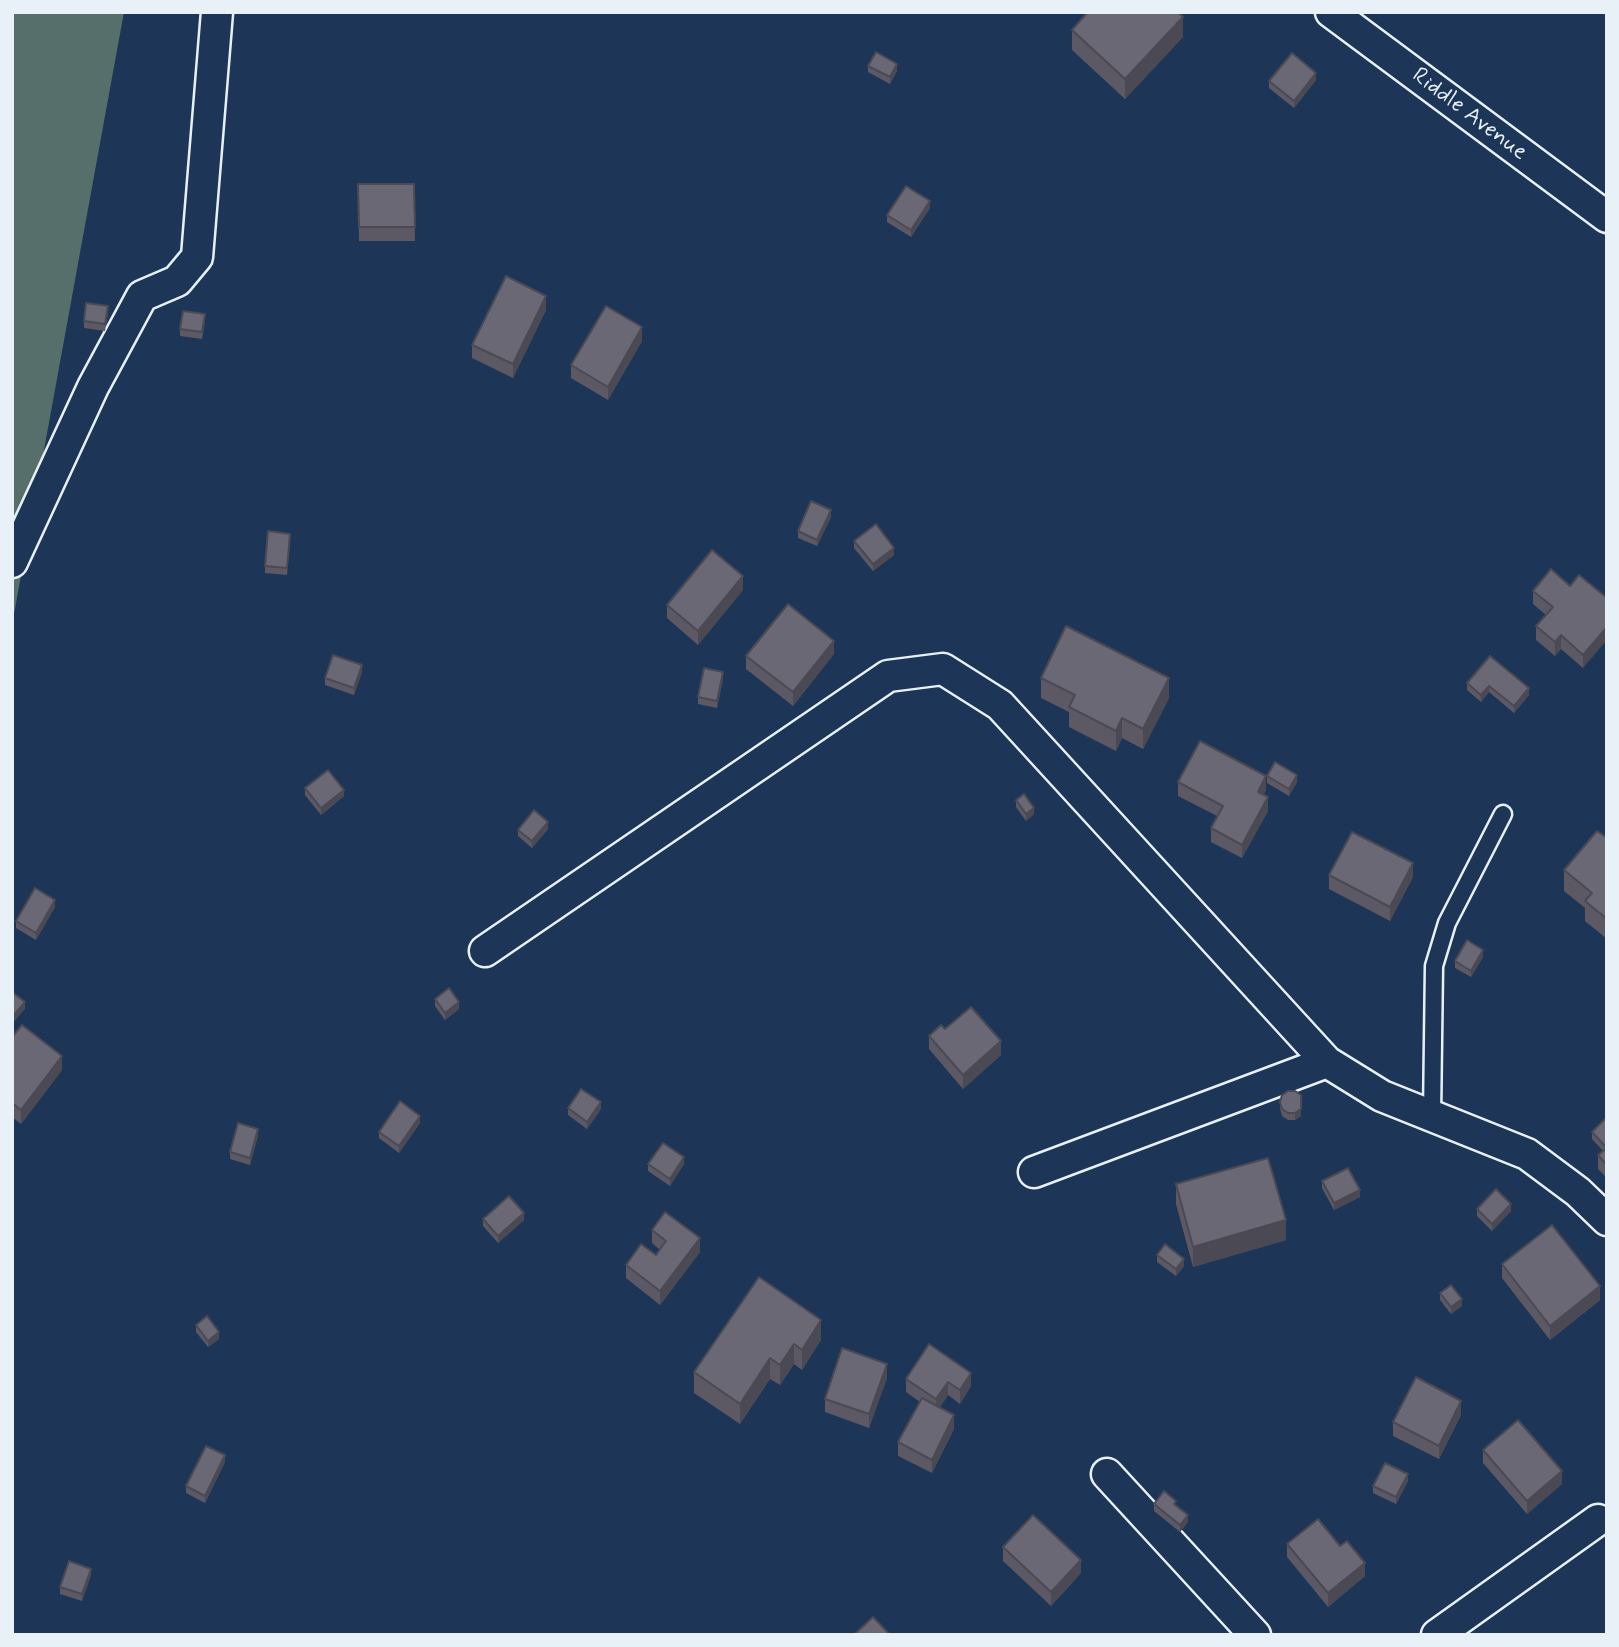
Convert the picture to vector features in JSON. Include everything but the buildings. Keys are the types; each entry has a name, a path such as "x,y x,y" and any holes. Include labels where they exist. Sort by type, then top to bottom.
{"street":[{"path":"12,562 93,387 142,296 177,281 197,257 218,12"},
{"name":"Riddle Avenue","path":"1331,12 1607,218"},
{"path":"485,951 888,676 943,669 1000,705 1327,1062 1382,1096 1527,1154 1578,1192 1607,1220"},
{"path":"1034,1172 1327,1062"},
{"path":"1107,1474 1255,1635"},
{"path":"1437,1635 1598,1520"}],"lane":[{"path":"1432,1116 1434,966 1447,923 1503,814"}],"green space":[{"path":"12,12 124,12 12,625"}]}
